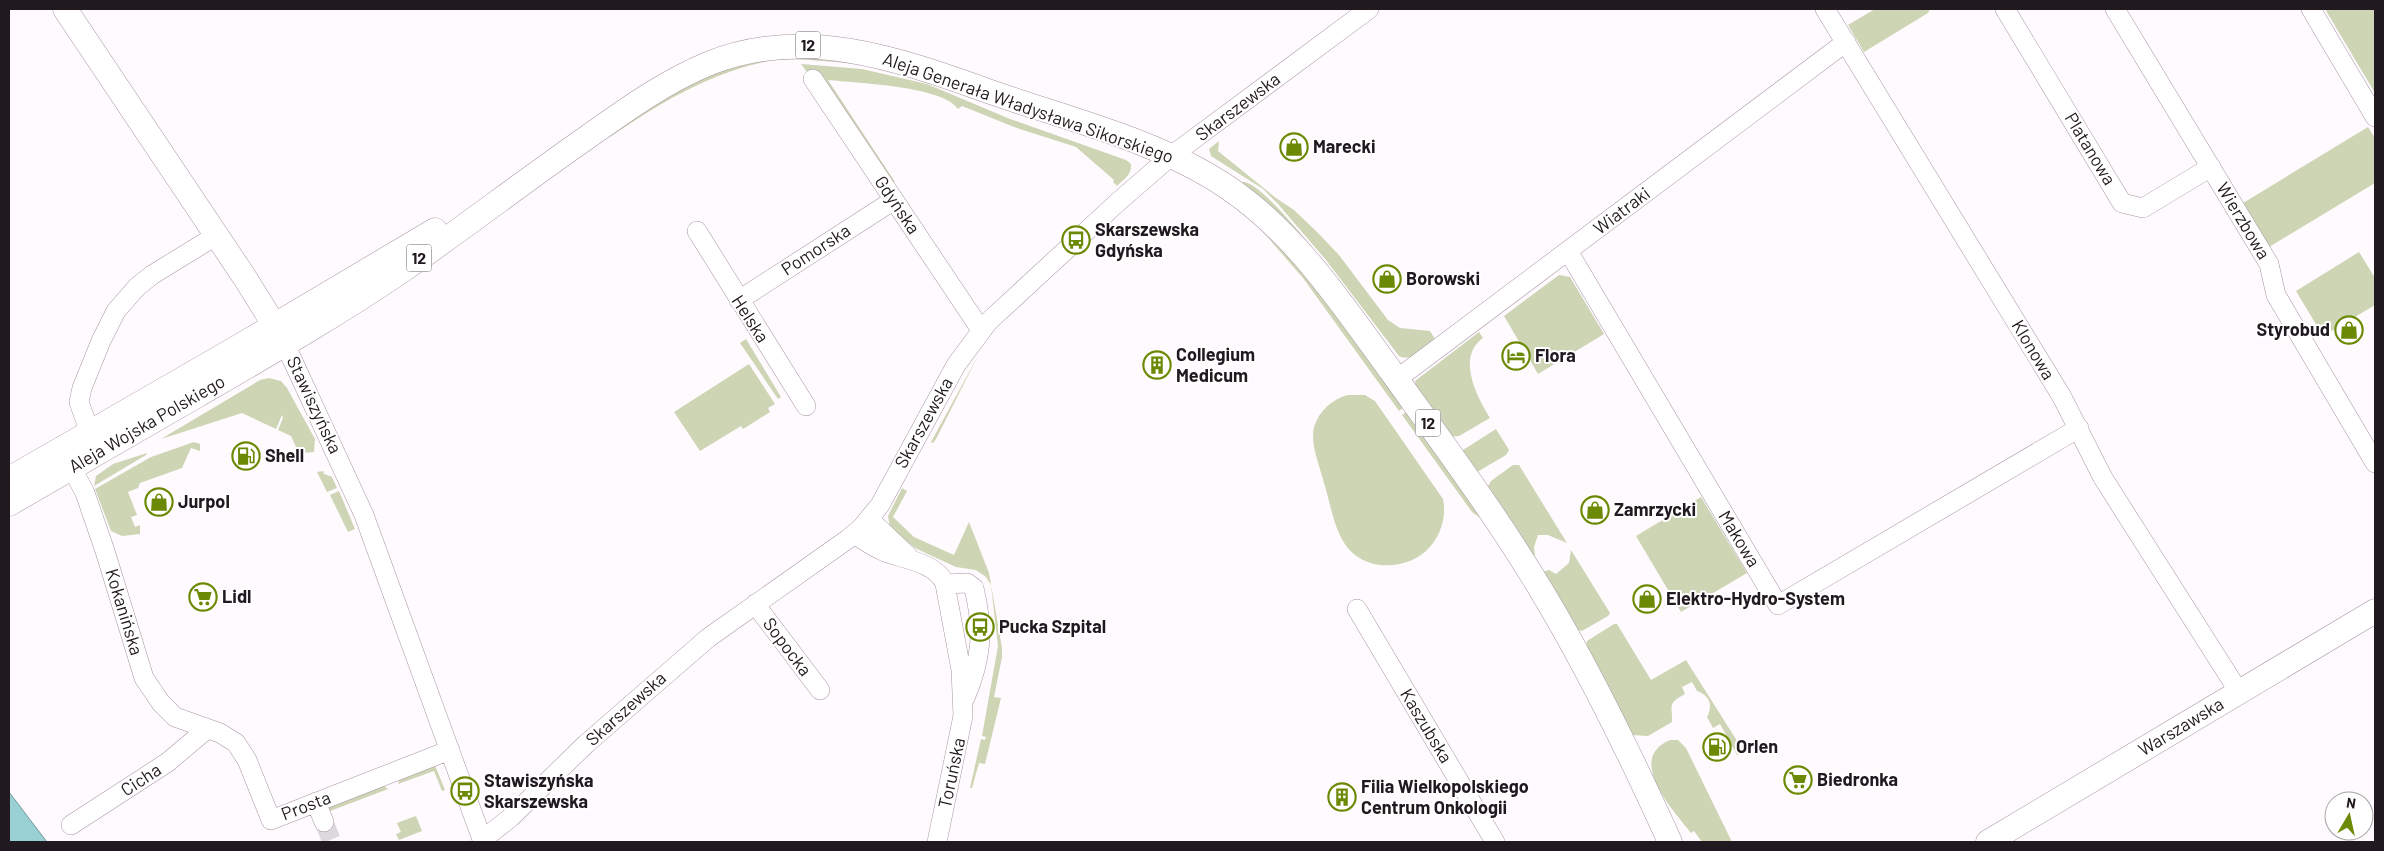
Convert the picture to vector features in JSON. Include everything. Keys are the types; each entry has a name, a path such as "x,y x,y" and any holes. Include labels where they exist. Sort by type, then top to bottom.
{"main road":[{"name":"Stawiszyńska","path":"65,9 217,235 280,335"},
{"name":"Aleja Generała Władysława Sikorskiego","path":"280,335 548,164 653,92 702,66 735,54 758,49 807,45 833,46 890,58 1172,156 1230,189 1278,229 1322,277 1484,502 1537,584 1588,674 1641,778 1670,842"},
{"name":"Aleja Wojska Polskiego","path":"9,479 90,433 280,335"},
{"name":"Aleja Wojska Polskiego","path":"9,504 72,468 280,335"},
{"name":"Warszawska","path":"1988,842 2375,611"},
{"name":"Aleja Generała Władysława Sikorskiego","path":"1641,778 1686,842"}],"street":[{"name":"Skarszewska","path":"482,841 510,818 586,744 715,632 855,534 869,519 886,494 956,365 981,330 1118,202 1172,156 1369,9"},
{"name":"Klonowa","path":"1824,9 1846,42 2057,389 2104,478 2240,692"},
{"name":"Platanowa","path":"2005,9 2122,203 2143,208 2211,167"},
{"name":"Wierzbowa","path":"2115,9 2269,264 2276,295 2375,463"},
{"path":"2311,9 2375,117"},
{"name":"Wiatraki","path":"1396,379 1846,42"},
{"name":"Gdyńska","path":"814,80 981,330"},
{"name":"Pomorska","path":"738,300 894,200"},
{"name":"Helska","path":"697,231 738,300 806,406"},
{"path":"90,433 79,402 82,388 97,349 116,311 137,287 152,275 217,235"},
{"name":"Makowa","path":"1568,251 1778,605 2079,428"},
{"name":"Stawiszyńska","path":"280,335 364,515 482,841"},
{"name":"Kokanińska","path":"72,468 84,493 105,551 144,678 167,710 183,721 207,729"},
{"path":"869,519 912,561"},
{"path":"855,534 884,551 936,572 942,577 945,584"},
{"name":"Toruńska","path":"937,842 962,730 963,704 961,670 945,584 967,583 974,588 981,638 979,658 963,704"},
{"name":"Sopocka","path":"755,604 820,690"},
{"name":"Kaszubska","path":"1356,609 1495,842"},
{"path":"956,642 969,643 981,638"},
{"name":"Prosta","path":"207,729 229,738 242,751 271,820 450,750"},
{"name":"Cicha","path":"71,825 174,758 207,729"},
{"path":"316,802 324,822"}],"green space":[{"path":"1875,9 1930,9 1928,13 1864,52 1848,25"},
{"path":"2325,9 2375,9 2375,93"},
{"path":"806,53 855,57 903,68 949,85 993,106 951,89 887,70 844,63 806,60 768,61 739,69 700,84 663,103 610,137 613,128 658,99 704,75 752,59"},
{"path":"801,64 862,69 927,84 1010,119 1126,160 1131,164 1131,168 1127,176 1117,186 1113,182 1114,180 1076,147 1014,127 962,106 958,109 949,101 935,95 877,84 828,80 895,182 891,185"},
{"path":"2368,127 2375,138 2375,183 2269,247 2243,203"},
{"path":"1219,141 1218,151 1276,198 1294,210 1339,255 1388,320 1400,328 1430,331 1435,339 1414,356 1404,358 1399,356 1326,260 1278,204 1263,189 1211,156 1209,149"},
{"path":"1243,182 1256,188 1299,231 1348,293 1399,363 1395,361 1241,184"},
{"path":"1229,203 1245,212 1315,281 1403,408 1399,411 1303,278 1257,225"},
{"path":"2359,252 2375,278 2375,305 2323,336 2296,291"},
{"path":"1559,275 1570,277 1604,334 1538,374 1504,316"},
{"path":"1479,332 1483,338 1475,346 1471,356 1471,377 1490,418 1459,436 1450,437 1416,388 1415,381"},
{"path":"746,339 781,397 778,399 740,343"},
{"path":"979,354 936,439 933,443 931,442"},
{"path":"749,364 775,404 768,408 770,412 743,429 741,426 700,451 674,412"},
{"path":"269,378 281,381 287,388 315,439 314,452 302,453 296,447 291,436 278,430 283,418 282,415 276,429 242,413 161,439 260,380"},
{"path":"1348,395 1365,395 1375,401 1443,499 1444,513 1439,534 1426,551 1405,563 1382,565 1370,563 1360,558 1350,551 1343,541 1334,520 1316,455 1313,434 1316,421 1327,406 1337,399"},
{"path":"1406,412 1486,522 1472,512 1402,415"},
{"path":"1496,429 1509,450 1506,455 1477,472 1462,453 1463,450"},
{"path":"194,442 200,444 200,451 191,448 182,468 140,483 138,488 128,492 137,515 131,517 135,527 140,525 140,534 122,536 111,531 95,489 151,457"},
{"path":"147,453 94,486 96,476 113,464"},
{"path":"1513,465 1519,465 1567,543 1548,535 1538,535 1534,547 1535,555 1531,559 1487,488 1491,481"},
{"path":"323,471 324,474 332,477 337,488 327,492 317,472"},
{"path":"902,488 907,491 893,517 914,537 954,555 969,522 989,573 1002,648 994,697 1001,698 985,764 979,763 972,788 970,788 981,739 985,740 986,737 982,736 998,646 991,585 986,577 976,570 956,567 917,549 895,534 890,528 888,516"},
{"path":"339,491 355,529 348,532 330,495"},
{"path":"1701,497 1747,573 1681,612 1636,536"},
{"path":"1571,550 1610,613 1582,631 1577,630 1539,573 1549,570 1556,574 1569,563"},
{"path":"1617,624 1651,680 1686,660 1744,752 1737,755 1720,724 1713,728 1707,717 1710,709 1709,701 1705,695 1697,691 1692,682 1682,687 1685,694 1673,703 1672,722 1648,736 1631,735 1586,646 1587,641"},
{"path":"1670,740 1678,740 1686,748 1732,842 1702,842 1694,831 1691,833 1657,785 1652,772 1652,759 1657,749"},
{"path":"434,763 445,790 442,791 434,771 398,784 400,778"},
{"path":"383,785 388,789 325,813 323,807"},
{"path":"416,816 422,831 399,840 396,834 401,832 397,823"}],"water":[{"path":"9,792 47,842 9,842"}],"tunnel":[{"path":"324,822 332,842"}],"place":[{"name":"Marecki","path":"1294,147"},
{"name":"Skarszewska Gdyńska","path":"1076,240"},
{"name":"Borowski","path":"1387,279"},
{"name":"Styrobud","path":"2349,330"},
{"name":"Flora","path":"1516,356"},
{"name":"Collegium Medicum","path":"1157,365"},
{"name":"Shell","path":"246,456"},
{"name":"Jurpol","path":"159,502"},
{"name":"Zamrzycki","path":"1595,510"},
{"name":"Lidl","path":"203,597"},
{"name":"Elektro-Hydro-System","path":"1647,599"},
{"name":"Pucka Szpital","path":"980,627"},
{"name":"Orlen","path":"1717,747"},
{"name":"Biedronka","path":"1798,780"},
{"name":"Stawiszyńska Skarszewska","path":"465,791"},
{"name":"Filia Wielkopolskiego Centrum Onkologii","path":"1342,797"}]}
